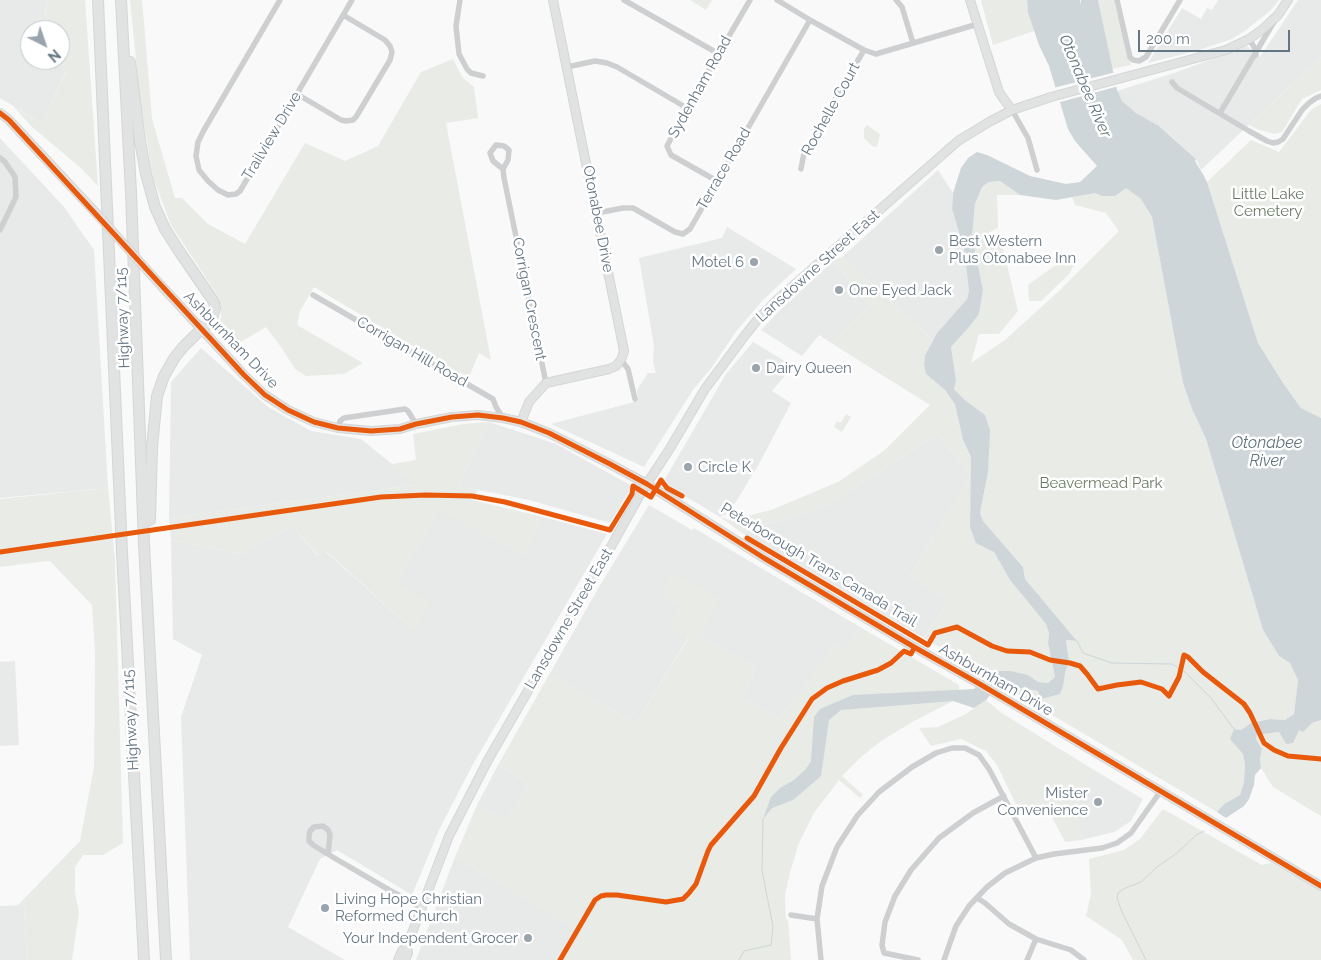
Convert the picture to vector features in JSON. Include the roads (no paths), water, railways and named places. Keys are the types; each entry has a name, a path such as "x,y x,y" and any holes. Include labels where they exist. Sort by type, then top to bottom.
{"highway":[{"path":"90,0 96,60 101,75"},
{"name":"Highway 7/115","path":"98,0 120,512 144,960"},
{"name":"Highway 7/115","path":"120,0 147,509 148,601 166,960"},
{"path":"125,0 127,40 140,141 155,207 165,229 215,306 212,319 175,357 164,376 157,396 147,509"}],"main road":[{"name":"Otonabee Drive","path":"553,0 624,351 621,360"},
{"path":"970,0 1000,92 1012,110"},
{"name":"Lansdowne Street East","path":"398,960 402,951 407,946 449,836 482,771 646,484 705,389 759,318 778,299 958,142 989,122 1012,110 1051,97 1226,50 1263,30 1278,15 1288,0"},
{"name":"Ashburnham Drive","path":"0,113 9,120 95,212 244,375 265,395 288,410 314,422 338,428 371,431 400,429 416,424 478,415 521,422 549,433 646,484 764,558 1321,886"},
{"path":"521,422 529,402 546,383 609,369 616,366 621,360"},
{"name":"Lansdowne Street East","path":"405,960 408,953 407,946"}],"street":[{"name":"Trailview Drive","path":"280,0 198,142 196,156 200,170 208,182 228,195 236,194 240,191 352,0"},
{"path":"460,0 456,26 459,54 471,73 483,76"},
{"path":"624,0 718,54"},
{"name":"Sydenham Road","path":"717,181 670,155 667,146 750,0"},
{"path":"777,0 864,50 876,54 978,24"},
{"path":"896,0 902,7 913,43"},
{"path":"1117,0 1130,57 1133,60 1139,61 1146,57 1180,0"},
{"path":"297,94 341,120 352,120 356,117 390,60 392,52 385,40 343,15"},
{"path":"1220,113 1278,15"},
{"name":"Terrace Road","path":"597,213 633,208 675,232 683,234 690,230 810,20"},
{"path":"1249,39 1256,55"},
{"name":"Rochelle Court","path":"801,169 804,154 864,50"},
{"path":"567,67 596,61 607,63 687,108"},
{"path":"1172,82 1177,88 1266,140 1278,142 1288,134 1302,110 1321,96"},
{"path":"1012,110 1028,138 1037,170"},
{"path":"0,158 15,177 16,197 0,230"},
{"name":"Corrigan Crescent","path":"503,169 546,383"},
{"name":"Corrigan Hill Road","path":"313,295 493,399 503,418"},
{"path":"621,360 628,369 635,399"},
{"path":"338,428 340,421 344,418 405,409 416,424"},
{"path":"821,960 817,919 822,886 837,847 857,816 879,792 912,767 936,752 952,748 965,748 979,755 989,768 1036,858"},
{"path":"944,960 956,926 969,906 1005,873 1036,858 1102,848 1118,843 1131,833 1160,792"},
{"path":"918,960 884,953 882,946 885,922 896,896 911,870 939,838 973,814 1004,796"},
{"path":"328,854 330,835 328,830 323,826 314,827 310,831 309,841 313,845 328,854 422,909"},
{"path":"976,898 985,903 1009,924 1036,939 1071,950 1084,960"},
{"path":"791,914 817,919"},
{"path":"1027,960 1036,939"}],"water":[{"name":"Otonabee River","path":"1027,0 1080,0 1080,5 1081,0 1098,0 1117,90 1122,101 1136,113 1159,126 1196,159 1195,161 1207,182 1258,343 1301,408 1321,418 1321,720 1312,723 1303,732 1299,730 1293,743 1286,744 1279,732 1257,735 1256,739 1262,749 1260,758 1261,768 1255,775 1249,799 1244,806 1226,818 1217,812 1224,804 1240,795 1244,782 1245,765 1243,754 1230,739 1234,729 1241,730 1251,723 1270,719 1285,720 1294,714 1298,680 1290,663 1279,656 1263,630 1206,439 1192,409 1183,383 1152,217 1141,199 1126,188 1115,196 1102,196 1095,193 1056,200 1020,195 1000,181 989,182 982,187 975,204 972,236 983,290 979,314 951,347 956,380 954,389 985,415 990,430 988,472 980,513 983,521 1023,567 1025,579 1077,641 1066,640 1069,661 1063,686 1060,694 1041,699 1038,691 1001,683 986,700 974,708 953,701 841,710 829,720 821,776 793,800 772,808 763,819 771,797 780,788 794,780 806,769 811,761 814,717 820,709 853,695 974,689 987,676 998,671 1010,671 1028,675 1038,682 1048,683 1055,677 1046,624 1010,580 994,552 976,543 970,527 971,457 963,440 955,404 945,390 926,374 924,365 925,355 937,333 967,299 969,291 964,249 952,209 953,193 961,168 968,158 977,152 1030,176 1066,184 1080,182 1097,166 1075,141 1068,129 1049,66 1039,45 1028,13"}],"waterway":[{"path":"1077,641 1083,653 1112,663 1172,664 1185,672 1211,698 1234,729"},
{"path":"739,960 744,951 771,945 773,927 762,870 763,819"},
{"path":"1146,960 1122,912 1117,898 1118,893 1141,882 1196,835 1204,831"}],"place":[{"name":"Best Western Plus Otonabee Inn","path":"939,250"},
{"name":"Motel 6","path":"754,262"},
{"name":"One Eyed Jack","path":"839,290"},
{"name":"Dairy Queen","path":"756,368"},
{"name":"Circle K","path":"688,467"},
{"name":"Mister Convenience","path":"1098,802"},
{"name":"Living Hope Christian Reformed Church","path":"325,908"},
{"name":"Your Independent Grocer","path":"528,938"}],"park label":[{"name":"Little Lake Cemetery","path":"1268,202"},
{"name":"Beavermead Park","path":"1101,483"}]}
